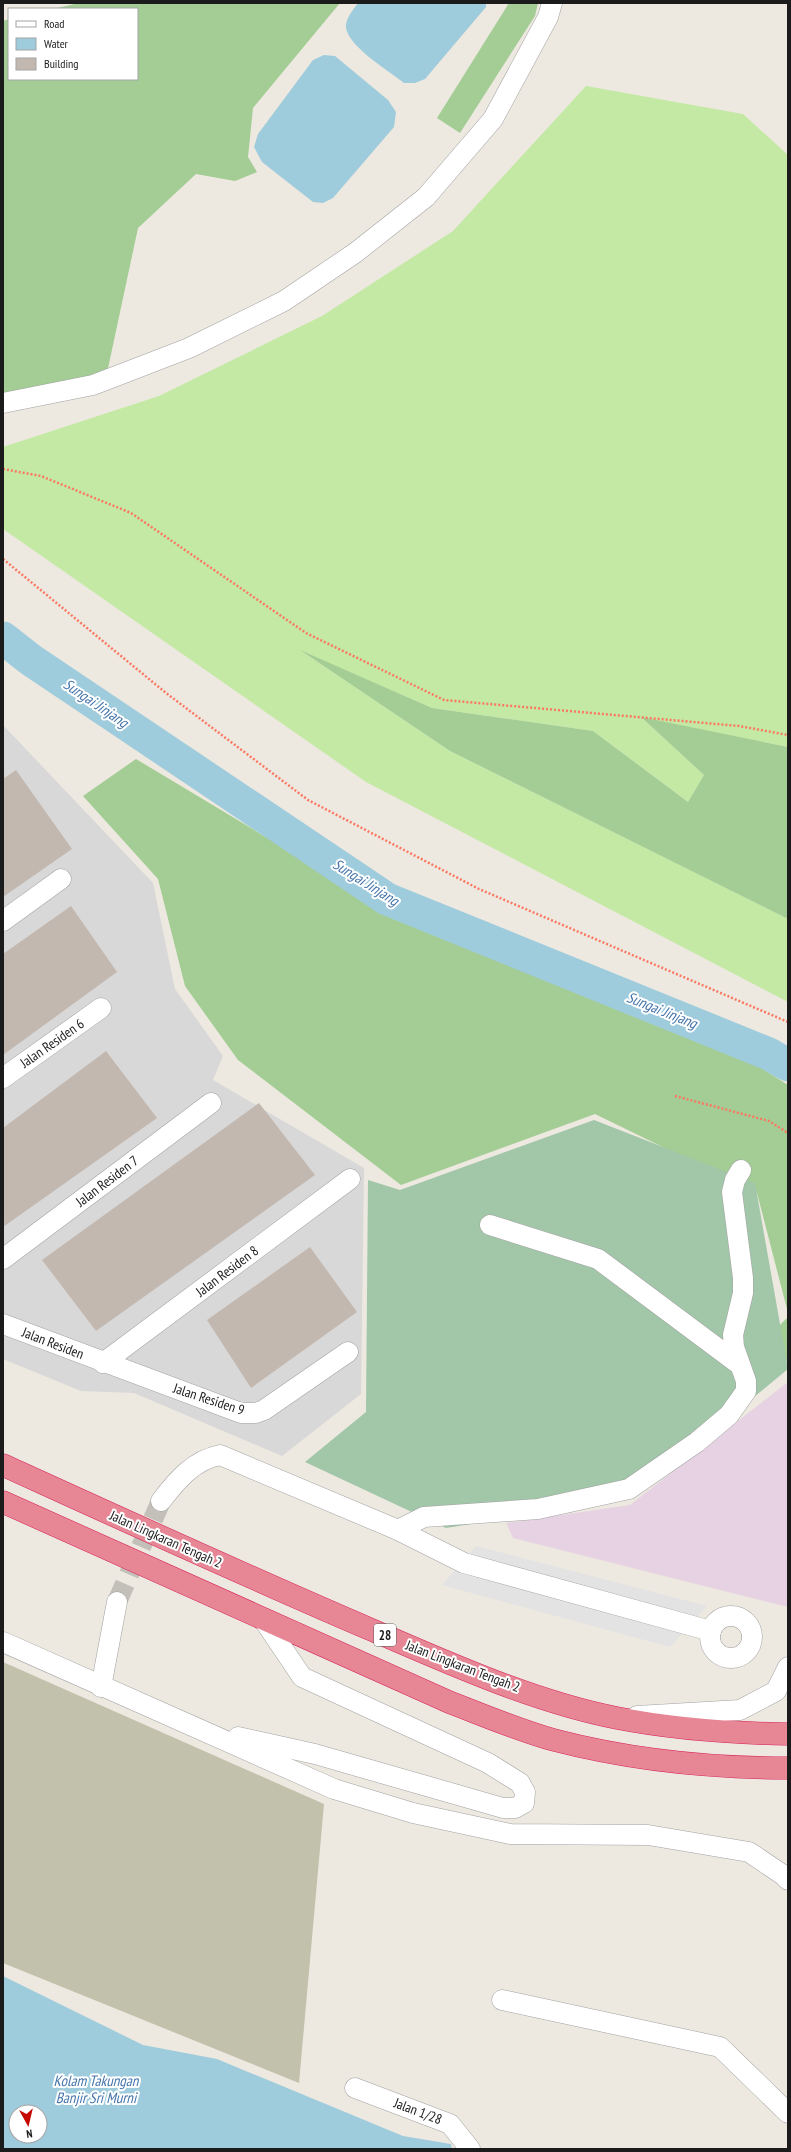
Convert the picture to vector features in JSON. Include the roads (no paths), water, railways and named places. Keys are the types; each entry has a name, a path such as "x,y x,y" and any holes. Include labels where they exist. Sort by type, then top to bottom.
{"highway":[{"name":"Jalan Lingkaran Tengah 2","path":"3,1465 279,1590 461,1668 562,1704 615,1718 680,1729 788,1734"},
{"name":"28","path":"3,1502 448,1702 498,1721 553,1739 676,1763 740,1768 788,1768"}],"street":[{"path":"3,403 93,385 189,348 284,301 355,253 426,197 493,118 548,17 552,3"},
{"path":"3,921 61,879"},
{"name":"Jalan Residen 6","path":"3,1078 101,1008"},
{"name":"Jalan Residen 7","path":"3,1259 211,1103"},
{"path":"398,1530 424,1516 538,1509 629,1489 697,1442 729,1415 746,1391 746,1381 734,1347 733,1336 743,1293 743,1278 732,1192 735,1180 741,1170"},
{"name":"Jalan Residen 8","path":"103,1363 350,1179"},
{"path":"490,1225 598,1259 740,1365"},
{"name":"Jalan Residen","path":"3,1324 103,1363"},
{"name":"Jalan Residen 9","path":"103,1363 242,1413 256,1413 264,1410 348,1352"},
{"path":"162,1501 176,1480 184,1473 208,1457 220,1455 398,1530 464,1563 711,1631"},
{"path":"101,1687 117,1602"},
{"path":"197,1728 315,1754 503,1808 515,1808 524,1803 525,1792 520,1783 488,1763 302,1677 263,1619"},
{"path":"3,1642 101,1687 334,1789 413,1813 510,1834 648,1835 750,1852 788,1880"},
{"path":"615,1718 740,1710 776,1691 788,1667"},
{"path":"502,2000 720,2047 788,2114"},
{"name":"Jalan 1/28","path":"355,2088 450,2124 470,2149"}],"water":[{"path":"358,3 486,3 486,7 425,79 415,83 404,83 370,58 354,43 349,35 346,28 347,21"},
{"path":"324,55 335,56 388,100 396,112 394,127 333,198 323,203 313,202 262,162 254,147 258,134 313,60"},
{"name":"Kolam Takungan Banjir Sri Murni","path":"3,1976 143,2045 217,2059 403,2136 451,2144 452,2149 3,2149"}],"waterway":[{"name":"Sungai Jinjang","path":"3,638 31,660 387,899 769,1054 788,1065"}],"tunnel":[{"path":"117,1602 161,1501"}]}
